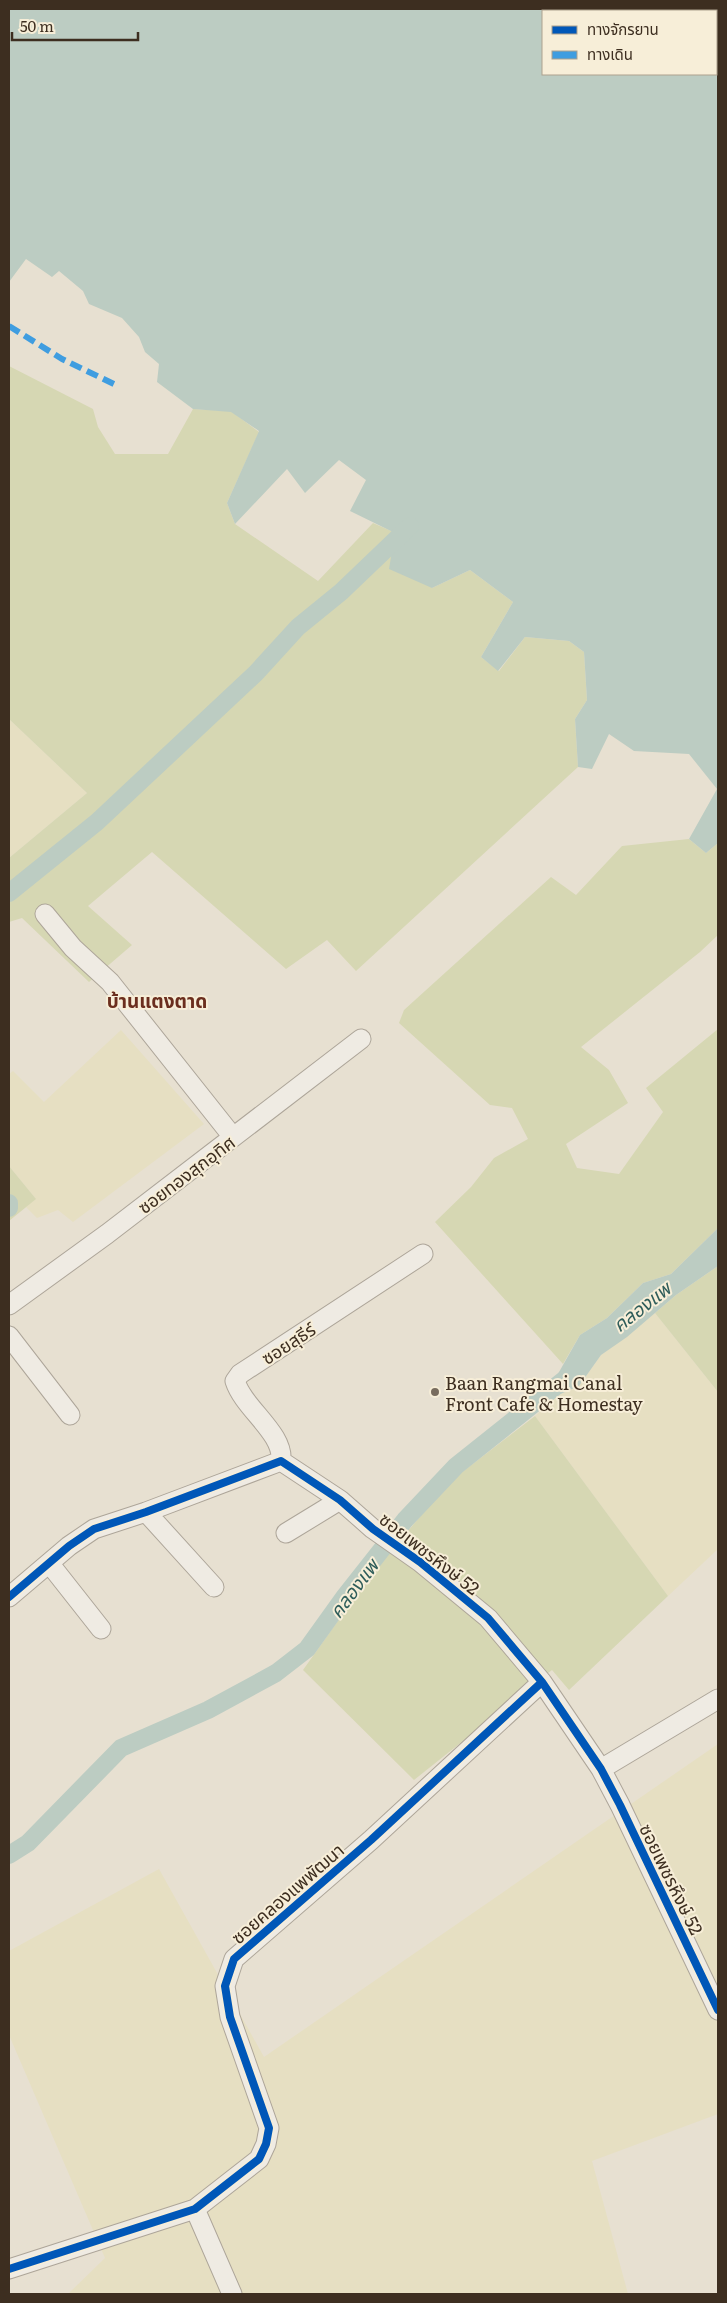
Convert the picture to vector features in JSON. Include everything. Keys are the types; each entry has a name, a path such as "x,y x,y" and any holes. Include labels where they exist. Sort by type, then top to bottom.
{"street":[{"path":"45,914 73,948 110,982 234,1137"},
{"name":"ซอยทองสุกอุทิศ","path":"9,1306 361,1039"},
{"name":"ซอยสุธีร์","path":"281,1461 281,1448 242,1396 235,1381 240,1374 423,1254"},
{"path":"9,1336 70,1415"},
{"path":"9,1597 49,1563 94,1529 146,1512 281,1461"},
{"name":"ซอยเพชรหึงษ์ 52","path":"281,1461 340,1500 373,1530 420,1562 488,1618 542,1682 601,1769 718,2010"},
{"path":"286,1533 340,1500"},
{"path":"146,1512 214,1587"},
{"path":"49,1563 101,1629"},
{"name":"ซอยคลองแพพัฒนา","path":"11,2263 195,2209 259,2159 268,2136 269,2128 230,2017 225,1986 234,1959 371,1840 542,1682"},
{"path":"601,1769 718,1699"},
{"path":"195,2209 232,2294"}],"shaded area":[{"path":"9,719 87,793 9,858"},
{"path":"121,1030 204,1124 73,1222 58,1210 37,1218 26,1207 35,1198 9,1166 9,1074 13,1071 44,1102"},
{"path":"655,1313 718,1392 718,1549 668,1596 535,1416 558,1395 579,1386 601,1355"},
{"path":"718,1744 718,2114 592,2161 628,2294 68,2294 105,2258 9,2035 9,1951 159,1869 264,2057"}],"green space":[{"path":"9,366 93,409 98,427 115,454 168,454 193,409 231,411 259,432 227,503 235,524 318,581 373,523 396,533 432,588 470,570 513,602 481,657 499,671 525,637 569,641 584,652 587,700 575,719 578,767 356,971 327,940 286,969 152,852 88,906 132,945 89,982 22,918 9,922 9,858 87,793 9,719"},
{"path":"689,839 706,853 718,843 718,935 700,952 581,1047 609,1070 628,1103 566,1144 577,1168 619,1174 663,1112 646,1088 718,1029 718,1228 671,1274 643,1283 607,1318 580,1335 563,1364 435,1222 471,1187 494,1158 528,1139 512,1108 490,1105 399,1023 404,1010 551,877 576,895 622,846"},
{"path":"9,1166 36,1199 9,1221"},
{"path":"718,1266 718,1392 655,1313 676,1295"},
{"path":"535,1416 668,1596 569,1690 552,1670 414,1780 303,1670 367,1580 448,1483"}],"water":[{"path":"9,9 718,9 718,843 706,853 689,839 717,789 689,754 634,751 609,734 592,769 578,767 575,719 587,700 584,652 569,641 525,637 498,671 481,657 513,602 470,570 432,588 389,569 395,533 350,511 366,480 339,460 305,493 287,469 235,524 227,503 259,431 231,412 193,409 157,382 159,364 145,352 139,337 122,318 89,304 83,291 59,271 52,277 26,259 9,282"},
{"path":"718,1228 718,1266 676,1295 627,1337 601,1355 579,1386 558,1395 546,1395 580,1335 607,1318 643,1283 671,1274"}],"waterway":[{"path":"9,893 97,822 256,673 298,627 341,592 410,526"},
{"path":"9,1203 9,1208"},
{"name":"คลองแพ","path":"9,1855 28,1843 121,1748 208,1710 276,1673 307,1649 345,1596 405,1520 456,1466 565,1379"}],"marked path":[{"path":"9,326 62,359 116,385"}],"cycle path":[{"path":"9,1597 69,1546 94,1529 146,1512 281,1461 340,1500 373,1529 420,1562 488,1618 542,1682 601,1769 718,2010"},
{"path":"9,2269 195,2209 259,2159 266,2144 269,2128 230,2017 225,1986 234,1959 371,1840 542,1682"}],"place":[{"name":"Baan Rangmai Canal Front Cafe & Homestay","path":"435,1392"}],"district":[{"name":"บ้านแตงตาด","path":"157,1000"}]}
